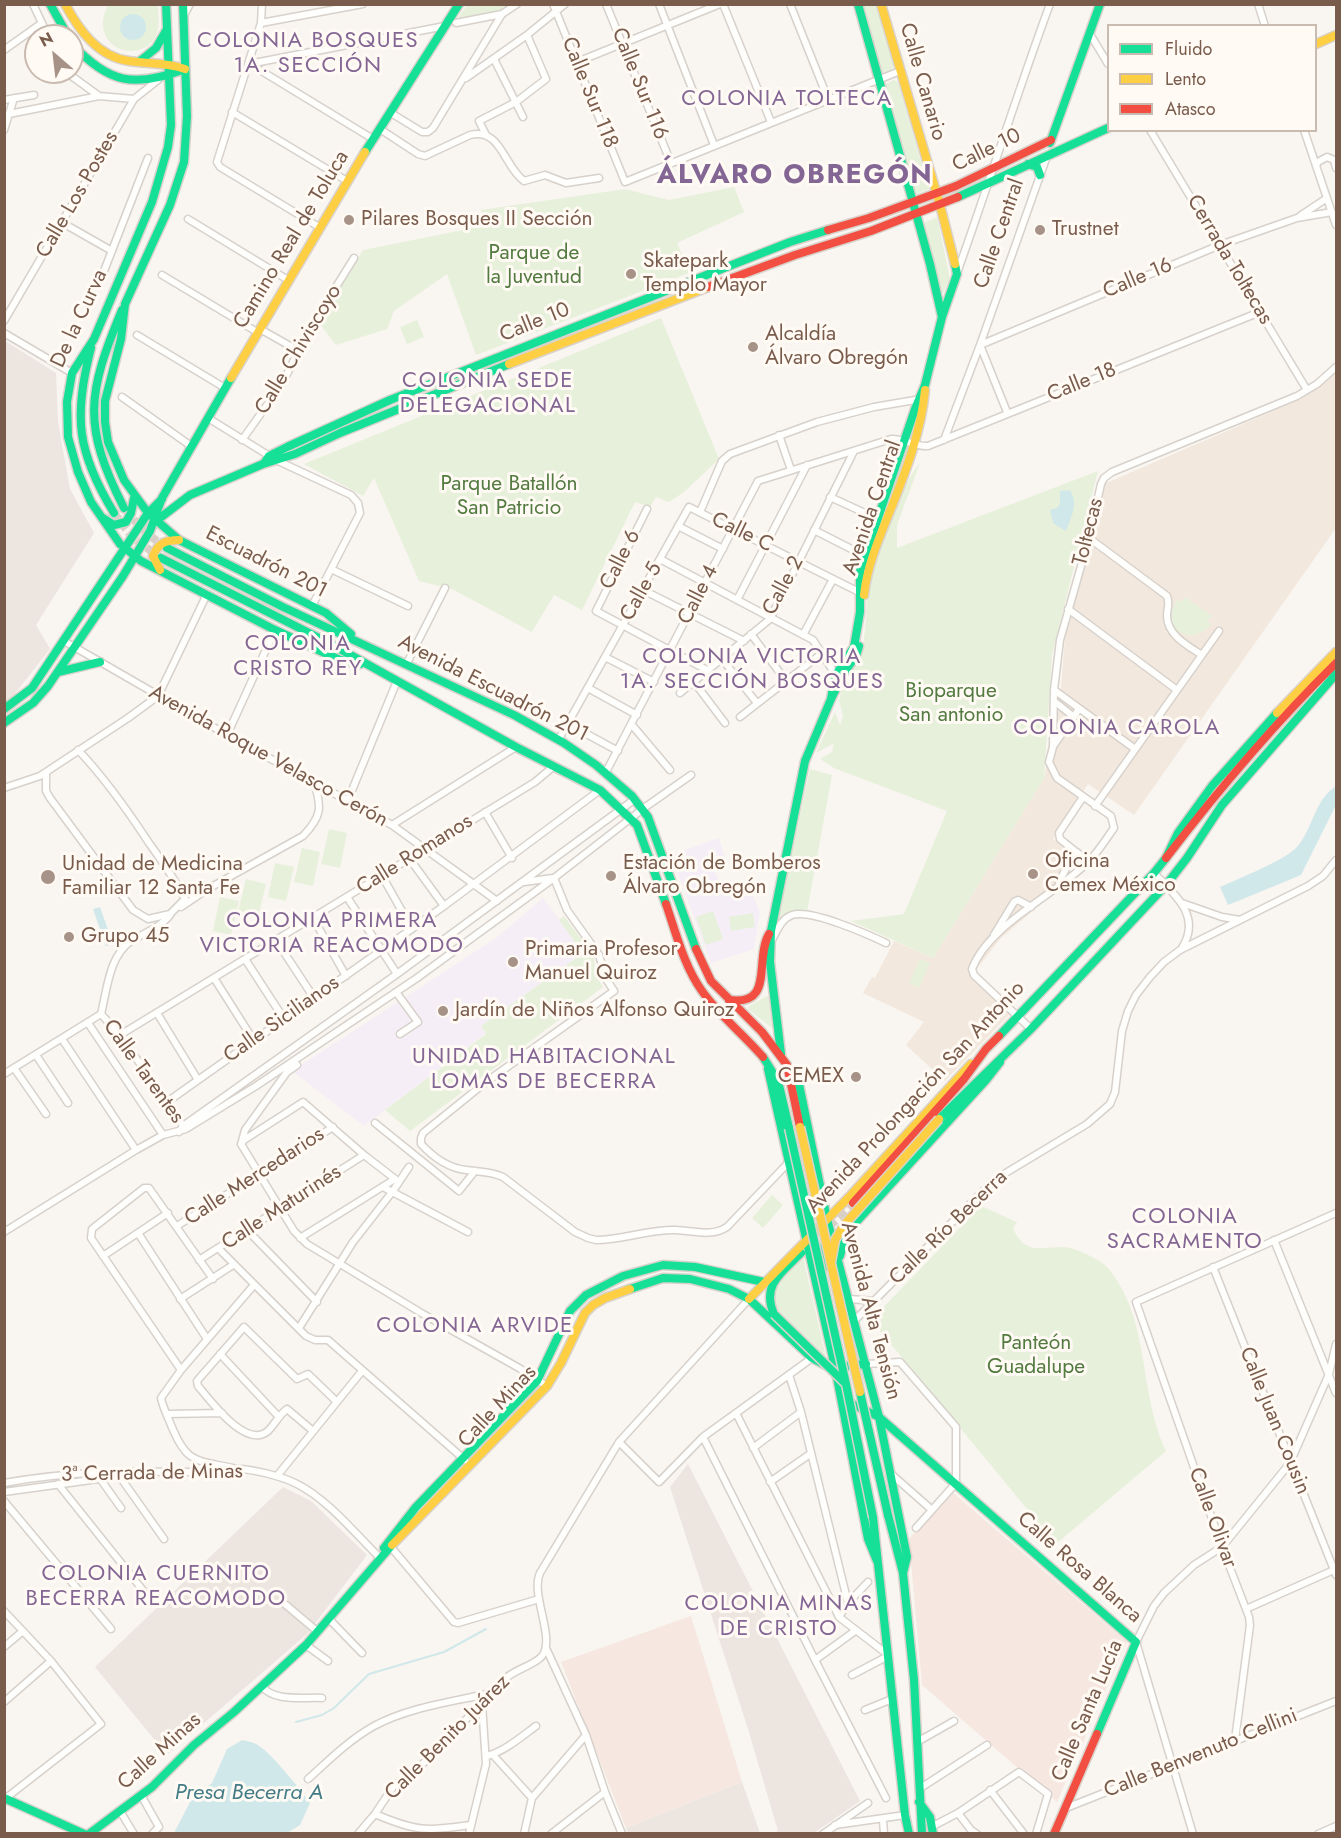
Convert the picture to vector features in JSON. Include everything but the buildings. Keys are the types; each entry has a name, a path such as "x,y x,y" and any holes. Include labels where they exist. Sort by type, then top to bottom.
{"main road":[{"path":"50,4 61,24"},
{"path":"65,4 84,33 104,52 122,60 170,62 185,69"},
{"name":"De la Curva","path":"166,4 170,62 166,77 170,136 163,170 152,202 94,339 72,373 67,402 68,437 78,472 100,516 125,549 135,556 275,630 340,660 370,666"},
{"name":"De la Curva","path":"156,521 134,498 117,466 109,446 105,424 108,382 121,342 125,302 182,171 187,112 183,4"},
{"name":"Camino Real de Toluca","path":"4,709 32,688 148,513 162,498 319,227 459,4"},
{"name":"Calle Canario","path":"858,4 942,316"},
{"name":"Calle Canario","path":"881,4 937,194 957,274"},
{"name":"Calle Central","path":"1047,155 1100,4"},
{"path":"140,61 156,48 167,29"},
{"path":"1317,44 1336,35"},
{"path":"84,58 117,78 138,82 166,77 185,69"},
{"name":"Calle 10","path":"273,458 295,454 483,374 690,294 940,205 1107,128"},
{"name":"Calle 10","path":"273,458 390,400 790,242 937,194 1051,140"},
{"path":"1028,164 1037,167 1040,175"},
{"name":"Avenida Central","path":"838,678 853,661 859,648 867,573 914,445 925,385 942,316 957,274"},
{"path":"124,508 102,464 93,424 98,369 125,302"},
{"path":"94,339 84,372 78,417 85,457 98,488 114,513"},
{"name":"Avenida Central","path":"767,943 806,761 838,678 854,647 860,612 860,571 904,440 922,399"},
{"path":"156,521 190,495 273,458"},
{"path":"100,516 114,525 123,524 129,518 134,498"},
{"name":"Camino Real de Toluca","path":"4,723 40,696 58,672 156,521 162,498"},
{"name":"Escuadrón 201","path":"156,521 179,540 326,613 358,640"},
{"path":"160,570 153,556 156,547 163,541 179,540"},
{"name":"Avenida Escuadrón 201","path":"167,548 320,625 358,640 506,711 559,740 606,772 644,808 699,956 711,981 782,1055 788,1072"},
{"name":"Avenida Escuadrón 201","path":"161,558 329,643 516,747 600,790 637,825 687,964 700,989 715,1008 752,1043 768,1062"},
{"name":"Avenida Prolongación San Antonio","path":"749,1299 827,1219 852,1199 964,1079 986,1049 1154,873 1166,858 1178,833 1212,786 1264,727 1336,652"},
{"path":"58,672 100,662"},
{"path":"1166,858 1211,799 1336,663"},
{"name":"Avenida Prolongación San Antonio","path":"835,1261 847,1232 986,1080 1006,1054 1166,885 1222,805 1336,674"},
{"path":"646,849 658,844"},
{"path":"726,998 735,1001 745,1000 759,990 767,943"},
{"path":"767,943 782,1055"},
{"path":"835,1261 835,1240 844,1225 939,1119 1006,1054"},
{"name":"Avenida Alta Tensión","path":"768,1062 778,1081 789,1128 873,1517 904,1815 908,1833"},
{"name":"Avenida Alta Tensión","path":"768,1062 771,1086 842,1399 868,1539 877,1561"},
{"name":"Avenida Alta Tensión","path":"788,1072 835,1261 850,1299 879,1417 907,1557 903,1573"},
{"name":"Avenida Alta Tensión","path":"788,1072 799,1084 888,1515 903,1573 914,1680 922,1833"},
{"path":"852,1199 851,1202 855,1208 866,1211"},
{"path":"806,1240 820,1247 824,1252 834,1284 850,1299"},
{"path":"801,1252 771,1286 768,1300 774,1314 846,1384"},
{"name":"Calle Minas","path":"466,1462 537,1381 568,1317 579,1300 600,1287 623,1276 663,1265 695,1267 764,1282"},
{"name":"Calle Minas","path":"89,1833 141,1795 306,1645 389,1545 416,1507 547,1386 585,1313 593,1305 605,1298 663,1278 690,1279 729,1289 749,1299 812,1358 825,1365 835,1367 866,1364"},
{"path":"568,1317 579,1325"},
{"path":"827,1334 844,1335 852,1330 856,1322"},
{"name":"Calle Rosa Blanca","path":"842,1399 879,1417 1136,1642"},
{"name":"Calle Santa Lucía","path":"1054,1833 1136,1642"},
{"path":"5,1798 84,1833"},
{"name":"Avenida Alta Tensión","path":"920,1802 930,1817 933,1830"}],"street":[{"path":"4,50 42,23 33,4"},
{"path":"184,16 190,4"},
{"path":"262,4 261,23 218,159 220,167 319,227"},
{"path":"261,23 363,4"},
{"path":"456,23 502,14 517,4"},
{"name":"Calle Sur 118","path":"553,4 625,182 671,163"},
{"path":"463,80 527,35 565,4"},
{"name":"Calle Sur 116","path":"606,4 671,163"},
{"path":"659,4 714,145"},
{"path":"577,62 722,4 771,122"},
{"path":"790,4 828,99"},
{"name":"Avenida Central","path":"957,274 1016,96 1050,4"},
{"path":"1258,4 1264,24"},
{"path":"391,113 422,132 428,132 433,128 502,14"},
{"path":"249,64 445,26"},
{"path":"1090,34 1107,62"},
{"path":"486,135 479,121 516,102 546,79 527,35"},
{"path":"494,59 523,117"},
{"path":"249,64 373,139"},
{"path":"671,163 900,71"},
{"name":"Calle Los Postes","path":"4,321 134,99 150,85 166,77"},
{"path":"82,84 99,96"},
{"path":"4,100 34,95"},
{"path":"7,115 99,96 134,99"},
{"path":"4,130 14,98"},
{"path":"232,112 347,181"},
{"path":"380,129 418,154 425,156 470,135 478,133 486,135 498,144 516,175 524,181 545,175 566,183 598,178"},
{"name":"Cerrada Toltecas","path":"1151,132 1307,390"},
{"path":"1305,132 1336,225"},
{"name":"Calle Central","path":"944,440 1047,155"},
{"path":"1316,166 1318,162 1327,157 1334,160 1336,168"},
{"path":"104,271 148,158"},
{"name":"Calle 16","path":"1297,218 1327,198"},
{"name":"Calle 16","path":"980,345 1220,245 1297,218 1332,212"},
{"path":"188,219 288,280"},
{"path":"61,222 112,251"},
{"name":"Calle Chiviscoyo","path":"242,440 282,384 308,332 354,258"},
{"path":"162,275 258,331 299,351"},
{"name":"Calle 18","path":"914,445 928,446 944,440 1007,412 1260,312"},
{"path":"4,333 72,373"},
{"path":"137,335 225,388"},
{"path":"980,345 1007,412"},
{"name":"Toltecas","path":"1083,797 1057,778 1049,762 1053,747 1054,690 1060,640 1104,478 1112,472 1307,390 1336,367"},
{"path":"122,397 191,446"},
{"path":"700,512 722,461 726,457 817,422 922,399"},
{"path":"208,418 273,458 351,495 358,503 360,513 312,606"},
{"path":"779,435 791,470 891,439 904,440 914,445"},
{"name":"Calle 2","path":"680,693 770,619 854,451"},
{"path":"737,600 807,465"},
{"name":"Calle 4","path":"606,772 758,481 791,470"},
{"path":"830,497 878,519"},
{"name":"Calle C","path":"689,507 859,592"},
{"name":"Calle 5","path":"559,740 689,507"},
{"name":"Calle 6","path":"623,625 596,611 647,509"},
{"path":"678,526 723,549"},
{"path":"814,530 865,556"},
{"path":"1089,538 1167,596 1169,601 1168,626 1174,635 1202,656"},
{"path":"660,559 813,640 838,678"},
{"path":"331,569 408,606"},
{"path":"803,635 833,579"},
{"path":"407,663 445,588"},
{"path":"643,590 744,641"},
{"path":"4,788 33,780 158,696 207,594"},
{"path":"1068,609 1177,690"},
{"path":"623,625 707,670"},
{"path":"227,735 275,630"},
{"path":"1095,806 1219,632"},
{"path":"751,634 786,681"},
{"name":"Avenida Roque Velasco Cerón","path":"64,641 227,735 392,825 497,901"},
{"path":"740,717 821,654"},
{"path":"606,657 654,682"},
{"path":"722,659 757,704"},
{"path":"348,800 397,681"},
{"path":"694,682 725,723"},
{"path":"588,688 637,715"},
{"path":"1054,690 1135,748"},
{"path":"1054,701 1074,717"},
{"path":"1053,747 1079,709"},
{"path":"632,725 670,770"},
{"path":"583,732 618,751"},
{"path":"392,825 516,747"},
{"path":"4,1074 101,1014 118,954 129,942 165,921 185,898 130,815 94,767 78,750"},
{"name":"Calle Romanos","path":"120,1035 535,782 554,766"},
{"path":"46,772 46,791 50,798 133,910 148,919 170,914 206,890 303,836 318,815 320,803 314,782"},
{"path":"184,1128 253,1087 396,992 691,775"},
{"name":"Calle Sicilianos","path":"167,1102 512,858 600,790"},
{"path":"992,938 1090,861 1114,828 1111,816 1083,797 1059,833 1060,839 1090,861"},
{"path":"4,1232 136,1150 184,1128 635,799"},
{"path":"485,812 512,858"},
{"path":"1057,886 1075,851"},
{"path":"409,858 444,906"},
{"name":"Calle Río Becerra","path":"856,1322 994,1180 1087,1124 1110,1104 1116,1092 1122,1031 1128,1011 1136,995 1164,962 1180,950 1316,881 1336,860"},
{"path":"1154,873 1182,903 1188,918 1187,940 1180,950"},
{"path":"381,874 412,929"},
{"path":"522,882 554,878"},
{"path":"554,878 567,910 599,955 606,979 614,991 486,1082 423,1133 421,1144 442,1162 458,1169 494,1173 503,1177 575,1232 588,1239 604,1240 674,1230 712,1233 720,1231 727,1227 789,1162"},
{"path":"347,897 397,974"},
{"path":"1031,907 1022,901 1014,902 972,969 974,975 1031,1029"},
{"path":"1182,903 1222,917 1240,920"},
{"path":"767,943 785,919 800,914 847,925 886,943"},
{"path":"313,918 346,976"},
{"path":"276,940 314,998"},
{"path":"245,959 284,1019"},
{"path":"214,978 254,1041"},
{"path":"396,992 418,1022 399,1034"},
{"path":"157,1013 198,1080"},
{"name":"Calle Tarentes","path":"101,1014 120,1035 184,1128"},
{"path":"88,1023 163,1136"},
{"path":"62,1040 136,1150"},
{"path":"36,1055 68,1103"},
{"path":"297,1065 287,1072 245,1130 242,1146 300,1238 316,1251 547,1386"},
{"path":"14,1068 46,1114"},
{"path":"253,1087 265,1068"},
{"path":"243,1141 303,1102 397,1181"},
{"path":"375,1123 459,1191 475,1171"},
{"name":"Calle Mercedarios","path":"177,1226 333,1127"},
{"name":"Calle Maturinés","path":"199,1260 364,1155"},
{"path":"298,1328 353,1242 409,1167"},
{"path":"300,1238 383,1187 397,1181"},
{"path":"383,1187 468,1232"},
{"path":"181,1370 91,1238 92,1229 144,1188 151,1190 213,1279"},
{"path":"103,1256 168,1213"},
{"path":"1213,1267 1336,1213"},
{"path":"246,1229 316,1302"},
{"path":"138,1233 207,1340"},
{"path":"1274,1240 1333,1373 1336,1393"},
{"path":"218,1248 298,1328 311,1338 328,1340 466,1462"},
{"path":"180,1299 233,1265"},
{"name":"Calle Olivar","path":"1213,1267 1136,1302 1250,1625 1235,1740"},
{"name":"Calle Juan Cousin","path":"1213,1267 1336,1571"},
{"path":"236,1469 201,1461 187,1455 179,1444 162,1402 163,1395 181,1370 254,1285"},
{"name":"Avenida Prolongación San Antonio","path":"539,1599 537,1580 619,1442 749,1299"},
{"path":"850,1299 874,1301"},
{"path":"313,1431 289,1409 285,1410 268,1431 257,1434 238,1430 198,1386 198,1379 242,1328 246,1328 297,1379 308,1374 336,1401"},
{"name":"Calle Santa Lucía","path":"1136,1642 1154,1606 1164,1593 1194,1566 1222,1547 1290,1462 1333,1373 1336,1344"},
{"path":"220,1354 279,1417"},
{"path":"619,1442 659,1482 703,1437 812,1358"},
{"path":"866,1364 900,1362 956,1427 956,1483 916,1528"},
{"path":"277,1476 362,1371"},
{"path":"789,1375 801,1412 848,1603"},
{"path":"753,1448 801,1412"},
{"path":"166,1414 222,1413"},
{"path":"736,1413 839,1617 887,1655 852,1675"},
{"path":"703,1437 814,1660 886,1798"},
{"path":"770,1482 810,1454"},
{"name":"3ª Cerrada de Minas","path":"4,1483 51,1475 215,1472 236,1469 277,1476 317,1496 377,1560"},
{"path":"889,1472 932,1510"},
{"path":"4,1492 101,1480 118,1474 165,1539"},
{"path":"101,1480 121,1508"},
{"path":"58,1484 146,1594"},
{"path":"4,1501 111,1629"},
{"path":"389,1545 454,1622 462,1623 539,1599 545,1624 546,1647 586,1735 605,1792 622,1833"},
{"path":"1246,1609 1336,1571"},
{"path":"839,1617 848,1603 868,1582"},
{"path":"286,1605 318,1632"},
{"path":"4,1611 51,1661 101,1724 5,1798"},
{"path":"328,1619 362,1653"},
{"path":"4,1647 23,1631"},
{"path":"814,1660 855,1631"},
{"name":"Calle Rosa Blanca","path":"1136,1642 1193,1833"},
{"path":"306,1645 328,1661"},
{"name":"Calle Benito Juárez","path":"357,1833 375,1814 393,1787 426,1761 512,1673 540,1658 546,1647"},
{"path":"4,1702 51,1661"},
{"path":"262,1686 266,1692 274,1696 322,1698"},
{"path":"308,1779 338,1752 374,1726 417,1710 490,1694"},
{"path":"865,1710 892,1699"},
{"name":"Calle Benvenuto Cellini","path":"1066,1808 1336,1701"},
{"path":"469,1833 487,1756 482,1704"},
{"path":"917,1742 954,1721"},
{"path":"487,1756 511,1744 536,1726"},
{"path":"524,1833 532,1798 586,1735"},
{"path":"919,1789 987,1745"},
{"path":"494,1756 532,1798"},
{"path":"933,1830 1019,1772 1046,1792 1048,1797 1036,1833"},
{"path":"990,1790 1024,1833"},
{"path":"550,1833 605,1792"},
{"path":"141,1795 159,1827 152,1833"},
{"path":"823,1833 868,1803"},
{"path":"120,1811 134,1833"},
{"path":"958,1813 971,1830 977,1833"},
{"path":"375,1814 417,1829 433,1830 470,1825"},
{"path":"835,1825 883,1820 904,1815"},
{"path":"883,1820 884,1833"},
{"path":"1318,1833 1336,1826"}],"shaded area":[{"path":"5,341 56,373 58,422 70,489 94,533 36,625 50,649 10,700 5,702"},
{"path":"1336,369 1336,528 1134,815 1088,784 1053,839 1075,857 1056,891 1000,939 972,975 1012,1012 945,1081 906,1045 924,1022 863,993 872,977 875,978 894,941 933,958 1044,778 1060,701 1065,639 1085,551 1104,484 1301,399"},
{"path":"719,838 725,858 711,861 724,895 753,896 760,912 754,949 711,963 671,855"},
{"path":"543,898 584,952 481,1026 486,1033 364,1126 292,1071 496,938"},
{"path":"688,1464 860,1801 814,1833 771,1833 778,1831 748,1729 670,1487"},
{"path":"283,1487 311,1501 367,1555 307,1634 167,1755 95,1667"},
{"path":"951,1491 1127,1642 1057,1802 922,1685 909,1539"},
{"path":"691,1616 742,1782 626,1828 561,1662"},
{"path":"742,1782 760,1833 628,1833 626,1828"}],"green space":[{"path":"108,5 158,5 158,30 152,42 135,51 117,47 109,41 104,33 103,22"},
{"path":"467,5 515,5 502,13 455,22"},
{"path":"859,5 877,5 894,65 892,70 881,73"},
{"path":"894,80 898,82 929,189 912,196 883,85"},
{"name":"Parque de la Juventud","path":"734,187 744,212 677,243 689,273 476,355 447,274 394,311 387,329 336,345 320,324 363,250 483,226 481,210 625,189 669,200"},
{"path":"937,217 949,273 949,281 942,295 921,224"},
{"name":"Parque Batallón San Patricio","path":"661,318 719,459 684,492 669,502 656,497 650,507 635,502 582,610 554,595 532,632 452,589 419,581 374,478 363,496 304,464"},
{"path":"417,320 424,337 407,344 400,327"},
{"name":"Bioparque San antonio","path":"920,463 897,525 897,548 1098,471 1052,655 1044,778 933,958 851,921 904,914 947,811 834,768 820,759 832,752 834,743 816,753 835,712 840,725 843,716 839,700 843,685 852,688 856,677 846,674 860,655 872,573 897,504"},
{"path":"1185,597 1212,616 1207,622 1211,624 1194,635 1179,632 1172,619 1172,610 1177,600 1180,602"},
{"path":"810,769 832,775 807,912 790,912 777,922"},
{"path":"329,829 347,833 340,868 321,864"},
{"path":"302,848 320,852 313,886 294,882"},
{"path":"275,863 294,867 286,901 268,897"},
{"path":"246,879 266,884 258,917 238,912"},
{"path":"220,897 239,901 231,935 213,931"},
{"path":"713,911 723,939 706,945 696,917"},
{"path":"753,913 755,927 731,931 729,917"},
{"path":"564,916 594,956 595,974 603,987 410,1131 385,1110 486,1034 481,1026 583,953 559,920"},
{"path":"920,959 930,963 919,988 909,983"},
{"path":"769,996 772,1028 748,1009 749,1006"},
{"path":"772,1195 783,1205 763,1228 752,1218"},
{"name":"Panteón Guadalupe","path":"981,1206 1017,1222 1013,1229 1028,1246 1074,1249 1094,1258 1108,1268 1122,1288 1131,1310 1138,1333 1151,1405 1166,1451 1056,1544 871,1320"},
{"path":"803,1257 826,1357 779,1311 772,1298 778,1283"}],"water":[{"path":"133,14 142,18 146,27 142,36 133,40 124,36 120,27 124,18"},
{"path":"1070,490 1074,505 1066,531 1053,523 1050,510 1057,508 1060,504 1060,491"},
{"path":"1336,786 1336,805 1301,875 1228,905 1220,887 1272,864 1296,848 1302,841 1323,799"},
{"path":"100,907 113,944 106,946 93,909"},
{"name":"Presa Becerra A","path":"242,1740 256,1744 269,1754 310,1803 300,1825 287,1833 174,1833 190,1802 212,1783 227,1749"}],"waterway":[{"path":"296,1722 322,1715 334,1708 369,1674 444,1652 486,1629"}],"tunnel":[{"path":"126,510 134,521 164,546"},
{"path":"114,513 132,537 158,556"},
{"path":"809,1245 853,1203"}],"traffic: fast":[{"path":"50,4 61,24"},
{"path":"166,4 171,125 168,147 152,202 94,339 72,373 67,402 68,437 78,472 91,502 120,544 141,561 275,630 340,660 360,664"},
{"path":"183,4 187,116 184,162 170,205 125,304 121,339 105,401 108,442 124,480 148,513 179,540 326,613 351,634"},
{"path":"365,152 459,4"},
{"path":"858,4 930,264 942,317"},
{"path":"1050,143 1100,4"},
{"path":"140,61 156,48 167,29"},
{"path":"84,56 98,67 124,79 151,79 185,69"},
{"path":"958,197 1107,128"},
{"path":"1028,164 1037,167 1040,175"},
{"path":"265,462 269,456 287,447 390,400 790,242 828,230"},
{"path":"831,699 835,676 854,647 860,612 860,571 925,385 942,317 957,274 955,264"},
{"path":"122,310 102,365 94,409 101,454 124,508"},
{"path":"91,348 82,394 82,434 92,471 114,513"},
{"path":"156,521 190,495 263,464 295,454 340,433 509,364"},
{"path":"4,723 33,703 48,686 123,576 150,531 162,498 231,378"},
{"path":"103,518 114,525 126,522 131,513 134,498"},
{"path":"4,709 32,688 148,513 162,499"},
{"path":"167,548 283,607 514,715 564,743 596,765 632,796 648,817 696,949"},
{"path":"161,558 329,643 516,747 600,790 637,825 666,904"},
{"path":"781,1054 770,962 771,931 805,761 831,699 843,674 856,656 859,646"},
{"path":"58,672 100,662"},
{"path":"939,1119 1031,1029 1166,885 1222,805 1336,674"},
{"path":"999,1036 1154,873 1166,858 1178,833 1212,786 1277,713"},
{"path":"763,1057 778,1081 789,1128"},
{"path":"840,1256 847,1232 1000,1062"},
{"path":"768,1069 835,1367 868,1539 877,1561"},
{"path":"790,1074 799,1084 827,1219 879,1417 907,1557 903,1573"},
{"path":"789,1128 873,1517"},
{"path":"811,1243 821,1249 829,1267"},
{"path":"774,1314 770,1295 772,1287 781,1273 801,1253"},
{"path":"384,1548 416,1507 537,1381 570,1311 586,1295 623,1276 663,1265 695,1267 764,1282"},
{"path":"630,1289 663,1278 690,1279 729,1289 749,1299 812,1358 835,1367 866,1364"},
{"path":"774,1314 846,1384"},
{"path":"860,1392 888,1515"},
{"path":"842,1399 879,1417 1136,1642 1097,1734"},
{"path":"888,1515 903,1573 914,1680 922,1834"},
{"path":"873,1517 905,1815 909,1834"},
{"path":"89,1834 152,1787 194,1745 234,1712 306,1645 392,1545"},
{"path":"4,1798 84,1834"},
{"path":"919,1802 930,1817 933,1834"}],"traffic: slow":[{"path":"65,4 83,32 108,54 129,61 164,64 185,69"},
{"path":"881,4 955,264"},
{"path":"1317,44 1336,35"},
{"path":"231,378 365,152"},
{"path":"509,364 708,287"},
{"path":"864,595 874,552 912,451 925,390"},
{"path":"160,570 153,556 157,548 163,543 179,540"},
{"path":"1277,713 1336,652"},
{"path":"749,1299 851,1195 971,1064"},
{"path":"831,1262 835,1240 844,1225 939,1119"},
{"path":"800,1127 860,1392"},
{"path":"392,1545 547,1386 585,1313 605,1298 630,1289"}],"traffic: jam":[{"path":"828,230 869,218 956,186 1051,140"},
{"path":"708,287 795,255 871,231 958,197"},
{"path":"1166,858 1248,758 1336,663"},
{"path":"666,904 690,971 702,991 763,1057"},
{"path":"729,1000 743,1000 753,996 758,989 769,934"},
{"path":"696,949 711,981 762,1032 787,1065 800,1127"},
{"path":"853,1203 964,1079 986,1049 999,1036"},
{"path":"1054,1834 1097,1734"}],"place":[{"name":"Pilares Bosques II Sección","path":"349,220"},
{"name":"Trustnet","path":"1040,230"},
{"name":"Skatepark Templo Mayor","path":"631,274"},
{"name":"Alcaldía Álvaro Obregón","path":"753,347"},
{"name":"Oficina Cemex México","path":"1033,874"},
{"name":"Estación de Bomberos Álvaro Obregón","path":"611,876"},
{"name":"Unidad de Medicina Familiar 12 Santa Fe","path":"48,877"},
{"name":"Grupo 45","path":"69,937"},
{"name":"Primaria Profesor Manuel Quiroz","path":"513,962"},
{"name":"Jardín de Niños Alfonso Quiroz","path":"443,1011"},
{"name":"CEMEX","path":"856,1077"}],"district":[{"name":"COLONIA BOSQUES 1A. SECCIÓN","path":"308,54"},
{"name":"COLONIA TOLTECA","path":"787,100"},
{"name":"ÁLVARO OBREGÓN","path":"795,176"},
{"name":"COLONIA SEDE DELEGACIONAL","path":"488,394"},
{"name":"COLONIA CRISTO REY","path":"298,658"},
{"name":"COLONIA VICTORIA 1A. SECCIÓN BOSQUES","path":"752,670"},
{"name":"COLONIA CAROLA","path":"1117,729"},
{"name":"COLONIA PRIMERA VICTORIA REACOMODO","path":"332,934"},
{"name":"UNIDAD HABITACIONAL LOMAS DE BECERRA","path":"544,1070"},
{"name":"COLONIA SACRAMENTO","path":"1185,1230"},
{"name":"COLONIA ARVIDE","path":"475,1327"},
{"name":"COLONIA CUERNITO BECERRA REACOMODO","path":"156,1588"},
{"name":"COLONIA MINAS DE CRISTO","path":"779,1618"}]}
